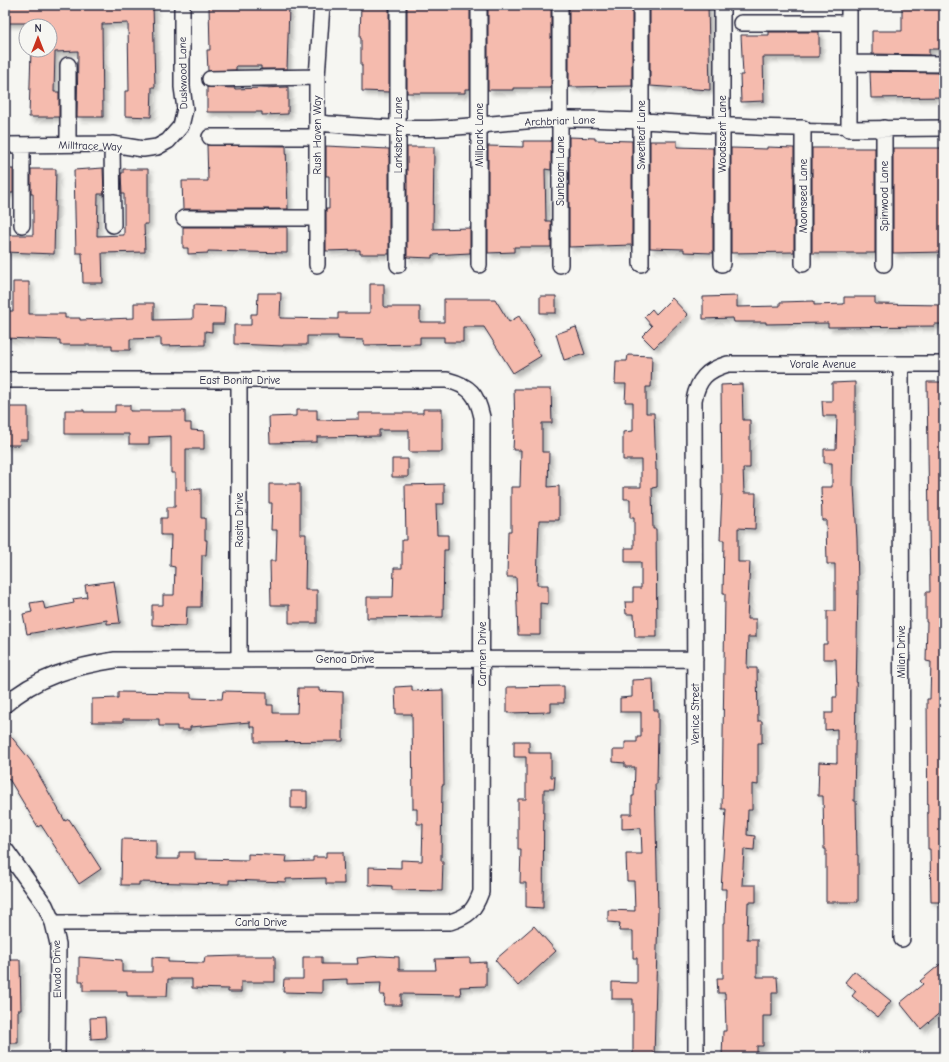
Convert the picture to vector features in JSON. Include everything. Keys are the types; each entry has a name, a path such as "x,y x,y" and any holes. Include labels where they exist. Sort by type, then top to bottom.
{"street":[{"name":"Duskwood Lane","path":"172,138 181,126 185,109 182,88 182,5"},
{"name":"Rush Haven Way","path":"317,264 317,77 322,5"},
{"name":"Larksberry Lane","path":"398,5 398,264"},
{"name":"Millpark Lane","path":"479,5 479,264"},
{"name":"Sunbeam Lane","path":"560,5 560,264"},
{"name":"Sweetleaf Lane","path":"641,5 641,264"},
{"name":"Woodscent Lane","path":"722,5 722,264"},
{"path":"849,5 849,128 944,128"},
{"path":"741,23 849,23"},
{"path":"849,63 944,64"},
{"path":"68,65 68,144"},
{"path":"210,79 317,77"},
{"name":"Archbriar Lane","path":"210,137 317,130 441,128 560,119 641,119 759,128 803,128"},
{"name":"Moonseed Lane","path":"803,128 803,264"},
{"name":"Spinwood Lane","path":"884,128 884,264"},
{"name":"Milltrace Way","path":"5,145 112,144 143,149 157,147 172,138"},
{"path":"112,144 112,225"},
{"path":"22,145 22,225"},
{"path":"184,218 316,218"},
{"name":"Vorale Avenue","path":"706,375 714,368 728,364 944,364"},
{"name":"Milan Drive","path":"901,364 902,939"},
{"name":"Venice Street","path":"696,1057 694,400 696,390 701,379 706,375"},
{"name":"East Bonita Drive","path":"5,380 447,380 462,384 472,392"},
{"name":"Rosita Drive","path":"239,380 239,660"},
{"name":"Carmen Drive","path":"468,914 476,907 481,892 482,417 479,402 472,392"},
{"name":"Genoa Drive","path":"5,705 38,682 65,671 90,664 115,660 695,659"},
{"name":"Elvado Drive","path":"5,849 35,888 53,923 58,944 57,1057"},
{"name":"Carla Drive","path":"53,923 450,922 468,914"}],"lane":[{"path":"803,128 849,128"}],"building":[{"path":"5,5 153,5 155,87 152,87 151,117 125,116 125,91 129,91 128,23 102,24 103,117 77,117 78,51 58,52 58,18 18,18 18,23 5,23"},
{"path":"361,5 389,5 389,92 362,91 360,38"},
{"path":"407,5 470,5 470,89 465,89 465,93 407,93"},
{"path":"488,5 551,5 551,88 513,88 513,90 488,90"},
{"path":"569,5 632,5 632,86 569,87"},
{"path":"650,5 708,5 710,90 650,86"},
{"path":"902,5 944,5 944,49 929,49 929,55 872,54 872,31 902,31"},
{"path":"209,6 289,6 287,69 261,69 261,66 236,66 236,70 208,71 207,50 210,50"},
{"path":"769,32 819,32 819,57 763,57 764,101 741,102 740,75 743,75 741,35 769,35"},
{"path":"31,58 55,58 54,92 59,92 59,117 29,117"},
{"path":"870,72 944,73 944,97 871,98"},
{"path":"207,87 235,89 288,87 288,114 262,115 262,112 207,112"},
{"path":"569,137 595,138 595,140 632,141 632,245 569,247"},
{"path":"523,141 551,141 551,170 545,169 546,221 551,221 551,247 514,247 514,252 488,253 488,146 523,147"},
{"path":"650,141 677,141 677,147 713,148 713,253 684,252 684,249 650,248"},
{"path":"207,145 286,146 288,209 183,209 182,181 208,181"},
{"path":"326,146 389,149 389,254 360,254 360,250 326,251 326,209 329,209 329,176 326,176"},
{"path":"407,147 434,147 433,229 470,228 470,253 432,255 432,258 407,257"},
{"path":"767,147 794,148 794,252 731,253 731,148 767,149"},
{"path":"812,148 875,148 875,253 812,253"},
{"path":"893,148 944,148 944,252 893,253"},
{"path":"103,168 104,194 98,194 97,236 124,235 124,194 122,194 121,173 123,173 123,169 148,169 148,224 144,224 145,252 102,253 103,283 83,283 82,253 76,253 74,170"},
{"path":"5,169 13,169 13,193 5,193"},
{"path":"31,169 56,169 54,254 5,252 5,235 33,235 33,194 31,194"},
{"path":"183,227 287,227 287,253 208,251 208,253 188,254 188,248 183,248"},
{"path":"13,282 29,282 29,314 65,314 65,318 80,318 80,320 134,318 134,303 154,303 154,320 193,319 193,306 225,307 224,324 212,324 212,332 205,331 205,345 161,346 161,338 130,339 130,350 112,350 112,345 60,345 60,340 5,338 5,311 13,311"},
{"path":"370,284 384,284 384,307 420,307 420,322 444,322 444,299 495,299 509,322 519,316 534,341 532,343 541,356 513,373 484,327 463,327 463,342 444,342 444,337 420,337 420,344 364,345 364,340 338,339 338,336 307,336 307,345 283,346 234,344 234,325 251,325 251,314 257,314 258,293 281,293 280,318 338,319 338,313 370,313"},
{"path":"540,296 556,296 556,313 540,313"},
{"path":"737,296 737,307 780,306 780,302 814,301 814,305 844,304 844,297 875,297 875,304 944,305 944,324 935,324 935,326 828,327 828,323 766,324 766,322 734,322 733,318 703,319 703,297"},
{"path":"672,298 688,315 654,348 642,336 652,326 644,317 652,309 656,314"},
{"path":"576,327 585,354 564,360 556,334"},
{"path":"628,355 652,356 651,387 646,387 646,413 654,413 657,470 657,487 652,488 653,529 656,529 657,637 635,637 634,614 626,614 625,602 633,602 633,588 641,588 641,562 625,562 625,548 634,548 634,518 630,518 630,499 624,499 624,487 641,487 641,460 623,460 623,432 633,431 633,402 625,402 626,384 615,384 616,361 627,361"},
{"path":"855,382 853,487 854,486 858,587 854,801 856,801 858,902 826,902 826,849 824,849 823,796 818,796 819,762 837,763 837,729 825,730 825,713 833,713 833,697 837,697 836,659 823,659 823,644 827,644 827,611 835,611 835,564 827,564 826,520 822,520 821,487 832,487 832,463 824,463 824,449 836,449 837,416 823,416 822,401 832,401 832,383"},
{"path":"927,382 944,382 944,902 931,902 930,849 928,849 927,699 930,699 931,662 926,661 926,592 930,592"},
{"path":"742,384 743,420 750,420 750,468 743,468 744,493 756,493 755,529 738,528 738,562 750,562 747,619 756,619 756,637 748,637 747,668 757,668 758,721 762,721 762,743 758,743 758,785 752,784 752,810 748,810 747,835 755,836 754,850 744,849 742,885 756,885 756,902 748,902 747,939 757,939 757,977 777,977 778,993 772,993 772,1016 763,1016 763,1046 757,1046 757,1057 722,1057 723,1031 726,1031 725,993 718,993 717,978 723,978 723,923 725,923 726,889 721,889 726,809 722,809 725,593 723,593 724,540 720,540 722,492 721,385"},
{"path":"514,389 551,389 552,423 542,423 542,452 549,452 548,487 559,486 559,520 539,520 537,585 548,585 548,604 540,603 540,635 518,635 516,577 507,577 508,531 511,531 511,487 520,487 521,450 513,450 515,430"},
{"path":"115,405 130,405 130,411 185,411 185,423 191,423 191,430 204,431 204,449 186,449 186,490 201,489 201,518 205,518 205,540 207,540 206,555 202,555 201,607 187,607 186,626 152,625 152,605 163,605 163,595 174,595 175,567 170,566 171,535 161,535 161,518 167,518 167,507 175,507 175,473 171,473 171,436 149,437 149,444 129,444 129,434 65,434 65,410 84,410 84,412 115,412"},
{"path":"8,407 28,407 28,440 19,440 20,445 5,445 5,425 8,425"},
{"path":"423,409 442,409 442,452 409,452 409,430 379,430 379,436 317,437 317,442 270,443 269,417 296,416 296,410 317,410 317,420 359,419 359,413 423,413"},
{"path":"392,459 408,459 408,477 392,477"},
{"path":"269,484 300,484 300,534 306,534 305,590 317,590 317,623 289,623 289,605 271,605 270,561 276,561 277,530 271,530 272,503 269,503"},
{"path":"444,484 444,504 436,504 437,535 448,535 448,550 444,550 443,617 367,618 367,597 393,597 394,568 402,568 402,540 406,540 405,485"},
{"path":"114,581 120,623 107,624 107,620 27,634 23,614 32,612 30,603 43,601 45,609 74,603 73,599 87,597 85,585"},
{"path":"653,679 654,710 658,710 657,784 655,784 658,911 654,1057 633,1057 633,999 612,999 612,982 637,983 637,958 633,958 633,931 619,931 620,923 608,922 608,910 635,911 634,881 627,881 626,854 642,854 641,828 622,829 622,814 632,814 635,767 625,767 625,763 613,762 613,750 625,750 625,742 637,742 637,737 641,737 641,712 620,712 620,698 632,697 632,680"},
{"path":"412,686 412,691 443,690 444,785 442,785 442,891 392,890 392,886 369,885 369,867 401,868 401,860 422,861 423,824 417,824 417,809 413,809 412,714 396,714 395,687"},
{"path":"564,686 564,703 551,703 551,712 507,713 507,687"},
{"path":"298,688 319,688 319,691 343,692 343,741 255,742 255,727 250,727 250,722 190,727 190,730 177,730 177,726 159,726 159,719 123,719 123,722 92,722 92,699 118,698 118,692 191,693 191,698 222,699 223,691 267,692 267,705 273,705 273,713 297,713"},
{"path":"5,729 31,761 65,821 69,819 101,869 79,884 41,825 38,827 9,779 5,782"},
{"path":"514,741 529,741 529,753 551,753 551,777 555,777 554,789 544,789 543,908 526,907 526,883 520,883 521,849 518,849 518,799 526,799 526,757 514,757"},
{"path":"291,791 307,791 307,808 291,808"},
{"path":"122,839 156,840 156,859 179,859 179,852 195,852 195,859 248,860 248,854 287,856 286,862 313,861 313,857 326,857 326,852 343,852 344,884 326,884 326,878 286,879 286,882 229,880 229,884 139,882 139,885 121,885"},
{"path":"534,926 556,951 518,986 495,960"},
{"path":"275,956 275,982 241,982 241,992 228,992 228,989 192,988 192,979 168,979 167,996 127,996 127,991 83,991 83,981 79,981 79,957 122,960 122,972 152,972 152,957 168,958 168,962 204,963 205,957"},
{"path":"381,956 399,957 399,970 436,970 435,959 470,958 470,963 486,962 486,986 460,987 461,995 401,994 401,1005 384,1005 385,995 380,995 381,983 347,984 347,979 322,980 322,993 283,992 284,979 303,979 303,957 322,957 322,964 358,964 357,958"},
{"path":"5,960 20,960 21,1010 18,1010 18,1043 5,1043"},
{"path":"944,961 944,1009 921,1029 900,1003 923,984 920,981"},
{"path":"854,971 891,1001 878,1017 852,996 856,991 845,982"},
{"path":"105,1017 106,1038 91,1039 90,1018"}]}
